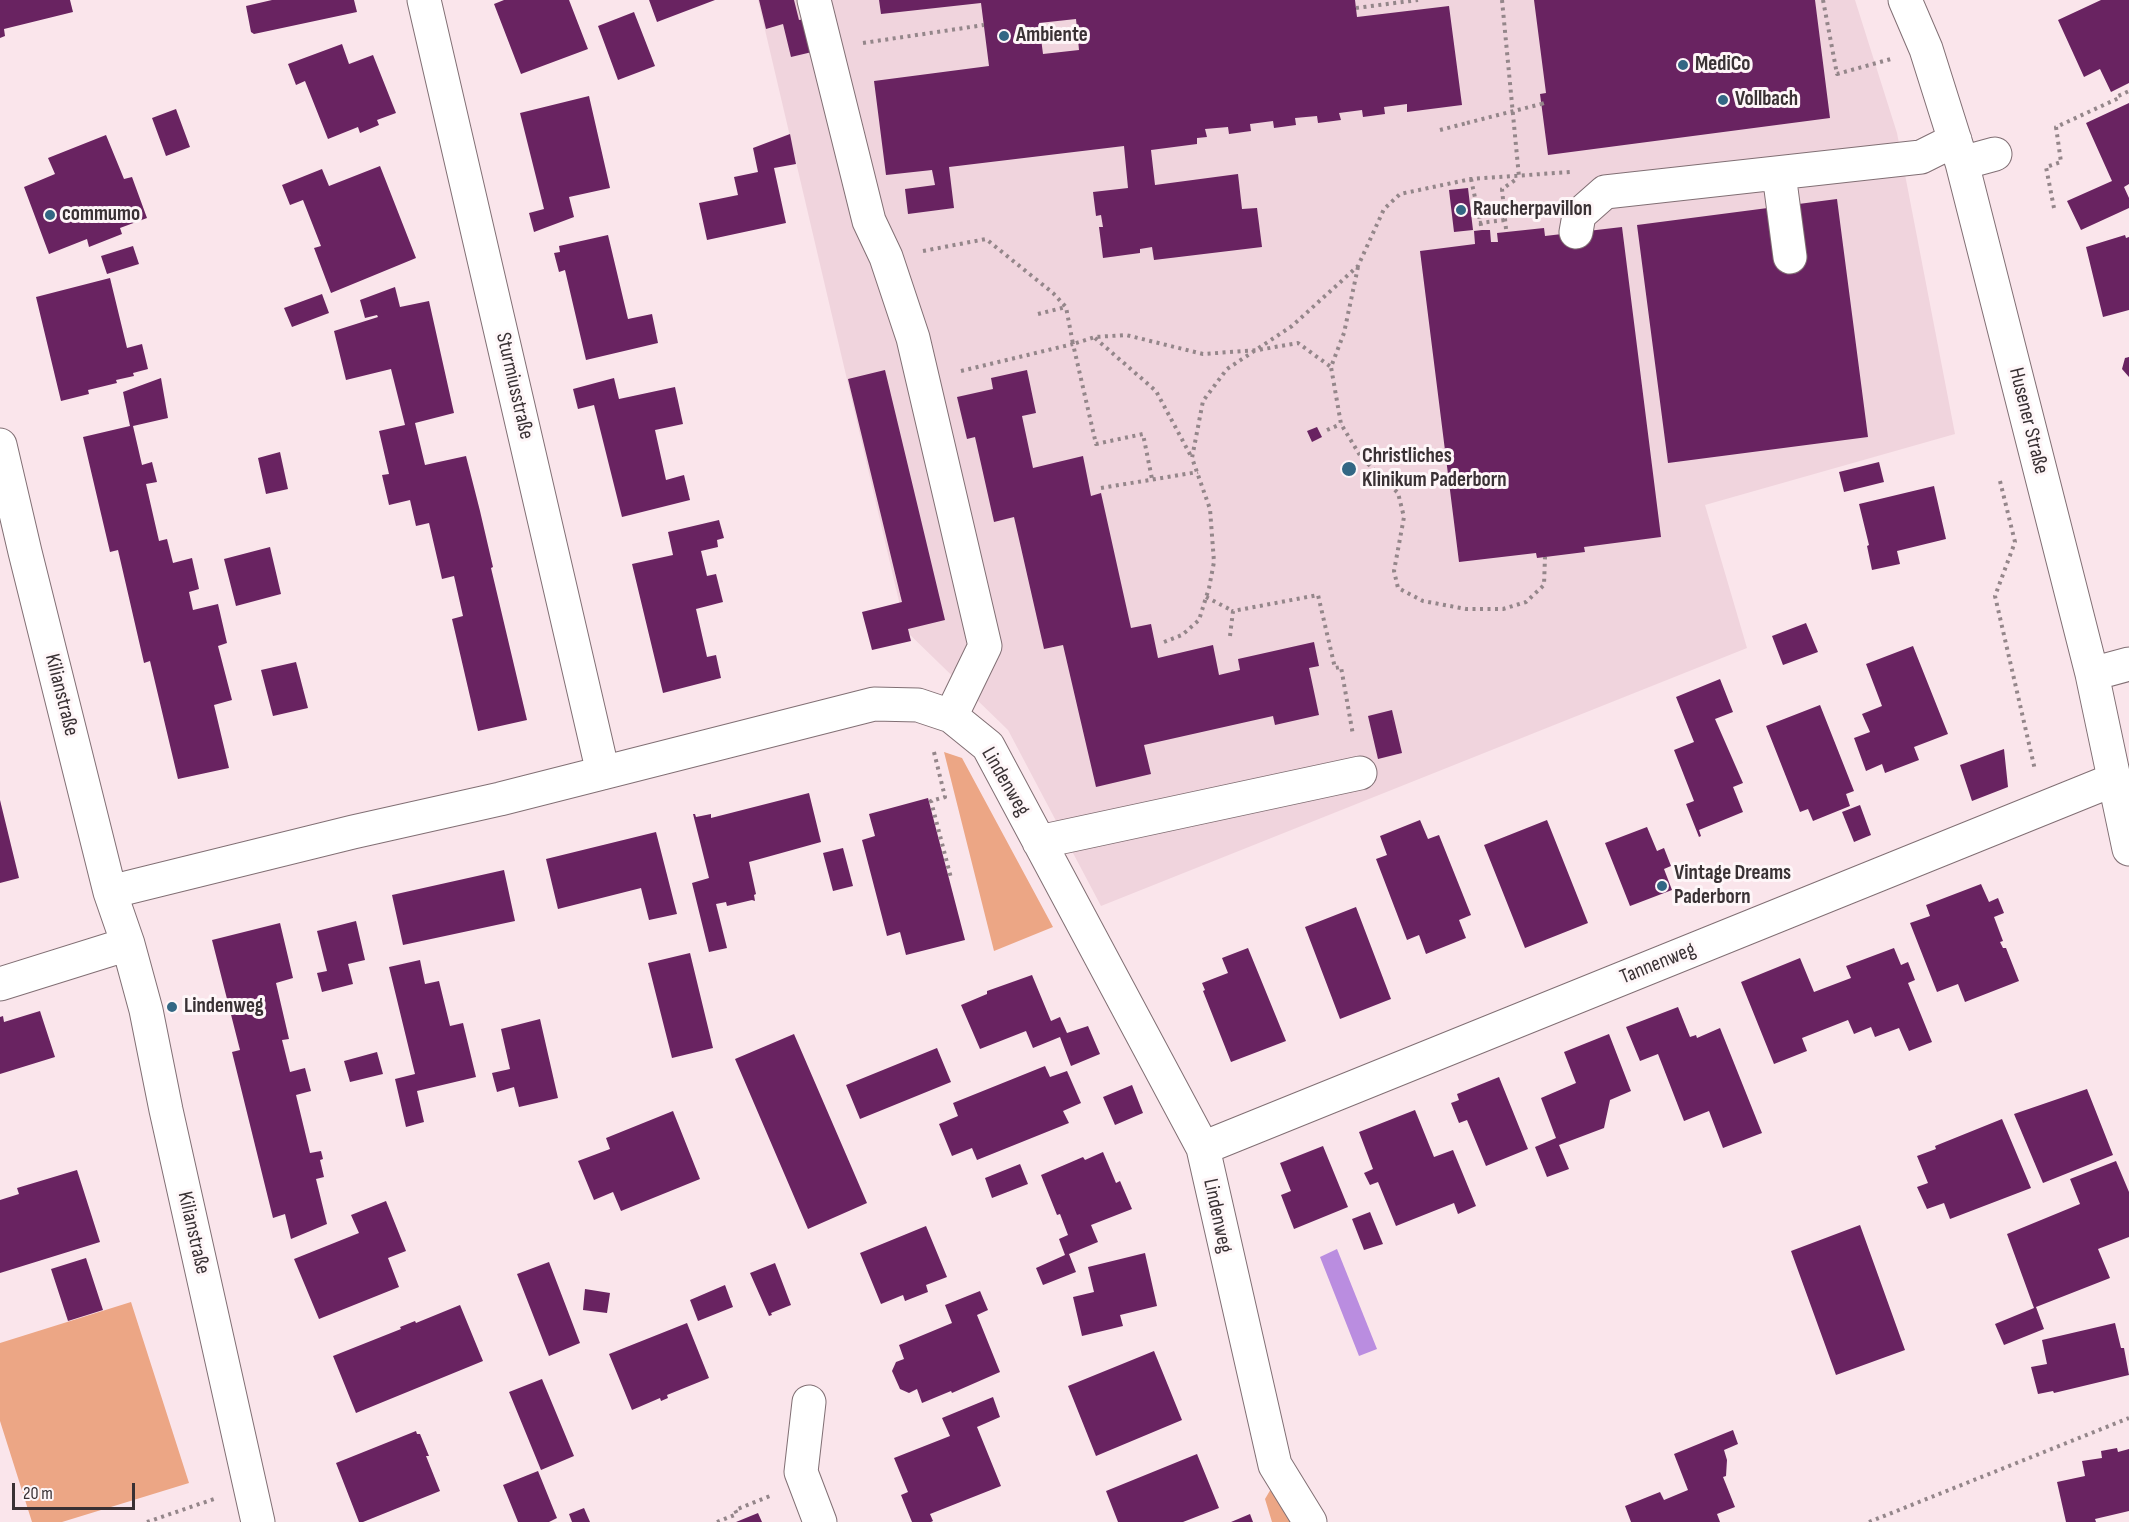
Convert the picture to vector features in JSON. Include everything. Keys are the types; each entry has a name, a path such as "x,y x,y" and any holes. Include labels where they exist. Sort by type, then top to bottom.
{"street":[{"name":"Sturmiusstraße","path":"424,0 603,773"},
{"path":"814,0 869,221 886,257 913,338 985,646 951,716"},
{"name":"Husener Straße","path":"1905,0 1926,50 1959,152 2092,674 2129,849"},
{"path":"1576,232 1579,215 1605,192 1959,152 1995,154"},
{"path":"1779,174 1790,257"},
{"name":"Kilianstraße","path":"0,445 12,555 146,1010 168,1121 258,1522"},
{"path":"2092,674 2129,664"},
{"name":"Lindenweg","path":"110,892 603,773 874,704 918,705 951,716 988,746 1203,1148 1275,1465 1310,1522"},
{"path":"1039,842 1360,773"},
{"name":"Tannenweg","path":"1203,1148 2113,780"},
{"path":"0,984 128,944"},
{"path":"809,1402 801,1472 820,1522"}],"path":[{"path":"1356,8 1418,0"},
{"path":"1502,0 1519,177"},
{"path":"1823,0 1837,74 1892,59"},
{"path":"827,48 984,25"},
{"path":"1888,49 1895,70"},
{"path":"2054,208 2046,168 2061,162 2056,126 2119,98 2118,96 2129,91"},
{"path":"1440,130 1547,102"},
{"path":"1519,177 1471,179 1400,194 1384,209 1358,266 1344,333 1331,367 1341,424 1361,457 1398,493 1404,517 1394,571 1398,588 1423,602 1466,609 1503,609 1526,602 1544,585 1545,557"},
{"path":"1506,229 1502,189 1519,177"},
{"path":"1471,179 1482,230"},
{"path":"1479,223 1505,220"},
{"path":"886,257 986,239 1053,293 1066,307 1096,444 1143,434 1152,479"},
{"path":"1192,458 1203,401 1227,369 1292,326 1358,266"},
{"path":"1038,314 1066,307"},
{"path":"923,380 1095,337 1126,335 1203,354 1257,350 1298,343 1331,367"},
{"path":"1095,337 1156,391 1192,458 1210,509 1215,562 1199,620 1182,635 1164,642"},
{"path":"1327,430 1341,424"},
{"path":"1101,488 1198,472"},
{"path":"1998,472 2015,542 1995,596 2039,789 2045,806"},
{"path":"1206,597 1233,611 1318,595 1335,668 1341,667 1360,773"},
{"path":"1230,636 1233,611"},
{"path":"951,716 934,751 945,797 931,801 951,878"},
{"path":"1869,1522 2129,1418"},
{"path":"717,1522 737,1514 735,1510 804,1482"},
{"path":"147,1522 215,1499"}],"shaded area":[{"name":"Christliches Klinikum Paderborn","path":"758,0 1855,0 1897,133 1955,434 1705,505 1747,648 1101,906 1008,730 906,631"},
{"path":"944,752 962,758 1053,927 994,951"},
{"path":"1337,1249 1377,1349 1359,1356 1320,1257"},
{"path":"131,1302 189,1483 62,1522 32,1522 0,1421 0,1343"},
{"path":"1275,1482 1300,1522 1272,1522 1265,1499"}],"building":[{"path":"0,0 70,0 73,12 4,29 5,36 0,38"},
{"path":"272,0 354,0 357,12 254,34 251,32 246,6"},
{"path":"504,0 569,0 588,49 521,74 494,4"},
{"path":"649,0 715,0 657,22"},
{"path":"759,0 794,0 799,20 805,19 812,52 791,57 783,24 766,29"},
{"path":"879,0 1355,0 1357,17 1449,6 1462,105 1407,112 1407,104 1384,107 1385,114 1363,117 1362,110 1339,113 1341,120 1318,123 1317,116 1295,118 1296,125 1274,128 1273,121 1250,124 1251,131 1229,134 1228,127 1205,129 1207,137 1197,138 1197,144 1151,150 1155,185 1238,174 1242,209 1257,208 1262,247 1154,260 1152,247 1140,249 1140,253 1103,258 1099,227 1103,227 1101,215 1096,216 1093,192 1128,188 1124,146 949,167 954,208 908,214 905,189 935,185 932,170 886,175 874,81 989,66 981,3 881,14","holes":["1076,19 1079,50 1043,54 1039,23"]},
{"name":"MediCo","path":"1534,0 1815,0 1830,118 1548,155 1540,94 1546,93"},
{"path":"2101,0 2129,0 2129,83 2111,92 2100,69 2084,77 2058,20"},
{"path":"634,12 655,66 618,80 598,26"},
{"path":"342,44 349,64 373,55 396,113 377,120 379,125 360,133 358,127 328,139 305,81 296,85 288,64"},
{"path":"589,96 610,188 569,197 574,217 534,232 529,213 544,209 520,113"},
{"path":"2129,103 2129,184 2124,187 2129,198 2129,208 2081,230 2067,201 2112,181 2086,123"},
{"path":"176,109 190,147 166,156 152,118"},
{"path":"790,134 796,164 774,168 786,223 707,240 699,203 738,195 734,177 758,172 753,148"},
{"path":"106,135 124,179 132,177 147,218 120,228 122,234 89,247 87,239 49,254 24,187 55,174 48,158"},
{"path":"380,166 416,258 331,293 314,248 321,246 303,200 290,205 282,185 322,169 329,186"},
{"name":"Raucherpavillon","path":"1468,188 1473,230 1454,232 1449,190"},
{"path":"1837,199 1868,437 1668,463 1637,225"},
{"path":"1622,227 1661,537 1584,547 1585,552 1537,558 1536,553 1459,562 1420,251 1475,244 1474,231 1482,230 1490,230 1491,242 1498,242 1497,233 1544,228 1545,236"},
{"path":"608,235 628,319 652,314 658,343 586,360 565,270 559,272 554,253 560,252 559,246"},
{"path":"2125,235 2126,238 2129,237 2129,310 2103,317 2086,247"},
{"path":"133,246 139,264 107,274 101,256"},
{"path":"110,278 127,348 142,344 148,369 133,373 134,376 116,380 117,383 88,390 89,394 61,401 36,297"},
{"path":"395,287 400,307 429,301 454,413 415,423 425,465 466,456 527,720 478,731 452,619 463,616 454,576 442,579 429,523 416,526 410,500 389,505 382,475 389,474 379,431 405,425 391,369 346,380 334,331 378,317 377,315 365,318 360,300"},
{"path":"322,294 329,313 292,327 284,308"},
{"path":"2129,357 2129,377 2122,369 2125,358"},
{"path":"885,370 945,620 908,629 911,641 872,650 862,612 902,602 848,379"},
{"path":"1027,370 1036,413 1022,416 1033,468 1083,456 1091,496 1101,493 1131,628 1151,624 1158,658 1213,645 1219,675 1240,670 1238,659 1314,642 1319,666 1309,668 1319,715 1275,725 1273,716 1144,745 1151,774 1096,787 1063,645 1044,649 1014,517 994,522 975,437 967,439 957,397 993,389 991,378"},
{"path":"161,378 168,418 133,426 142,465 152,462 157,482 146,484 159,541 167,539 173,563 192,558 199,589 189,592 193,610 218,604 227,643 218,646 232,700 214,705 229,768 178,779 150,661 144,663 118,550 110,552 83,437 130,426 123,392"},
{"path":"614,378 619,399 675,387 683,424 655,430 666,480 684,475 690,500 622,517 594,405 578,409 573,389"},
{"path":"1317,427 1322,437 1312,442 1307,431"},
{"path":"280,452 288,489 266,494 258,458"},
{"path":"1879,462 1884,482 1844,492 1839,472"},
{"path":"1934,486 1946,539 1897,551 1900,564 1872,570 1867,546 1869,545 1859,504"},
{"path":"719,520 724,538 717,540 718,547 701,551 707,576 716,574 723,602 696,609 707,657 716,655 721,678 663,693 632,564 673,555 668,532"},
{"path":"270,547 281,594 236,606 224,559"},
{"path":"1806,623 1818,652 1783,665 1772,636"},
{"path":"1913,646 1948,734 1914,747 1919,760 1885,773 1882,764 1866,771 1854,738 1870,732 1862,714 1882,706 1866,664"},
{"path":"296,662 308,708 273,716 261,670"},
{"path":"1720,679 1733,712 1715,719 1743,783 1733,787 1743,812 1699,830 1701,836 1699,837 1686,804 1694,801 1674,750 1694,742 1676,697"},
{"path":"1820,705 1854,791 1846,794 1850,806 1813,821 1808,809 1800,812 1766,726"},
{"path":"1392,710 1402,753 1378,759 1368,716"},
{"path":"2004,749 2008,787 1972,801 1960,765"},
{"path":"809,793 821,842 749,862 756,894 754,895 755,901 727,906 726,902 716,904 727,948 709,952 692,883 709,878 693,814 696,817 711,814 711,818"},
{"path":"928,798 965,940 906,955 900,932 887,936 862,840 875,836 869,814"},
{"path":"0,800 19,878 0,883"},
{"path":"1860,805 1871,835 1854,842 1842,812"},
{"path":"1420,820 1428,839 1439,835 1471,915 1459,920 1466,938 1426,954 1419,935 1407,940 1376,859 1387,855 1380,836"},
{"path":"1547,820 1588,923 1525,948 1484,845"},
{"path":"1647,827 1657,851 1664,848 1671,866 1664,869 1672,890 1630,906 1605,843"},
{"path":"656,832 677,914 649,920 641,888 558,909 546,859"},
{"path":"843,848 853,886 833,891 823,853"},
{"path":"504,870 515,921 403,945 392,895"},
{"path":"1981,884 1989,902 1998,898 2004,913 1994,917 2003,941 2000,942 2003,948 2006,948 2019,981 1965,1002 1958,984 1937,992 1910,923 1930,916 1926,905"},
{"path":"1356,907 1391,999 1340,1019 1305,927"},
{"path":"356,921 365,960 348,964 353,984 322,992 317,973 327,971 317,931"},
{"path":"280,923 293,978 276,983 289,1039 282,1040 290,1072 305,1068 311,1091 296,1095 310,1153 321,1151 323,1159 320,1160 324,1177 316,1179 327,1224 291,1239 285,1214 273,1218 232,1052 240,1050 212,940"},
{"path":"1248,948 1286,1041 1231,1062 1203,991 1205,990 1202,983 1228,973 1222,958"},
{"path":"1894,948 1901,965 1908,962 1915,980 1908,983 1932,1042 1909,1051 1899,1028 1875,1037 1871,1027 1854,1034 1848,1020 1802,1038 1807,1051 1774,1064 1741,982 1800,958 1814,992 1851,978 1846,966"},
{"path":"690,953 713,1048 672,1058 648,963"},
{"path":"420,960 425,984 439,981 450,1026 463,1023 476,1077 417,1091 424,1122 406,1127 395,1079 415,1074 389,967"},
{"path":"1032,975 1051,1021 1060,1017 1067,1033 1088,1026 1100,1054 1071,1066 1060,1037 1033,1048 1026,1031 980,1049 961,1005 987,994 987,991"},
{"path":"1678,1007 1690,1037 1696,1035 1697,1038 1720,1028 1762,1133 1723,1148 1709,1111 1684,1121 1658,1054 1640,1061 1626,1027"},
{"path":"40,1011 55,1057 0,1074 0,1017 3,1016 4,1022"},
{"path":"540,1019 558,1098 519,1107 514,1087 497,1092 492,1073 510,1069 501,1029"},
{"path":"794,1034 867,1203 808,1229 735,1059"},
{"path":"1609,1034 1631,1091 1610,1100 1604,1128 1559,1145 1569,1169 1547,1177 1535,1147 1556,1138 1541,1098 1576,1083 1564,1052"},
{"path":"937,1048 951,1082 860,1119 846,1085"},
{"path":"377,1052 383,1074 350,1082 344,1061"},
{"path":"1045,1066 1050,1077 1067,1071 1081,1103 1063,1111 1069,1123 977,1160 972,1148 952,1156 939,1124 958,1116 953,1103"},
{"path":"1499,1077 1528,1149 1486,1166 1467,1120 1459,1123 1451,1103 1459,1100 1457,1094"},
{"path":"1132,1085 1143,1113 1115,1125 1103,1097"},
{"path":"2087,1089 2113,1155 2043,1183 2014,1114"},
{"path":"1415,1110 1434,1157 1453,1150 1476,1206 1458,1214 1454,1203 1396,1226 1378,1182 1370,1185 1364,1173 1373,1169 1359,1132"},
{"path":"673,1111 700,1179 621,1211 613,1192 594,1200 578,1161 610,1149 606,1138"},
{"path":"2002,1119 2031,1188 1950,1219 1944,1203 1927,1209 1917,1187 1928,1183 1917,1156 1936,1149 1935,1146"},
{"path":"1323,1146 1348,1207 1294,1229 1281,1195 1291,1191 1280,1163"},
{"path":"1103,1152 1116,1183 1120,1181 1132,1209 1091,1225 1098,1242 1069,1254 1076,1272 1043,1285 1036,1268 1065,1255 1059,1239 1068,1235 1060,1214 1057,1215 1041,1175 1083,1157 1085,1160"},
{"path":"2116,1161 2129,1192 2129,1237 2098,1249 2110,1278 2036,1307 2044,1329 2004,1345 1995,1324 2034,1308 2007,1234 2080,1204 2070,1179"},
{"path":"1020,1164 1028,1184 992,1198 985,1178"},
{"path":"77,1170 100,1242 0,1273 0,1200 19,1194 17,1188"},
{"path":"386,1201 406,1251 388,1258 399,1287 319,1319 294,1259 359,1233 351,1215"},
{"path":"1370,1212 1383,1244 1364,1250 1352,1219"},
{"path":"1860,1225 1905,1350 1836,1375 1791,1251"},
{"path":"926,1226 947,1277 926,1285 928,1292 905,1301 903,1295 881,1304 860,1253"},
{"path":"1145,1253 1157,1306 1120,1315 1123,1326 1082,1336 1073,1297 1094,1292 1088,1267"},
{"path":"86,1258 103,1310 68,1321 51,1269"},
{"path":"549,1262 580,1343 549,1356 517,1274"},
{"path":"775,1263 791,1305 769,1316 750,1273"},
{"path":"725,1285 733,1307 698,1321 690,1300"},
{"path":"585,1289 610,1293 607,1313 583,1310"},
{"path":"980,1291 988,1310 977,1315 1000,1372 922,1403 917,1389 909,1393 900,1389 892,1371 896,1362 904,1359 899,1345 952,1323 945,1305"},
{"path":"460,1305 483,1361 356,1413 333,1356 401,1329 400,1327"},
{"path":"687,1323 709,1378 667,1395 668,1398 661,1401 660,1398 632,1410 609,1354"},
{"path":"2115,1323 2121,1348 2124,1348 2129,1375 2054,1393 2053,1391 2038,1394 2031,1367 2047,1364 2042,1340"},
{"path":"1154,1351 1182,1420 1096,1456 1068,1386"},
{"path":"542,1379 574,1456 541,1470 509,1392"},
{"path":"993,1397 1000,1417 977,1427 1001,1486 930,1514 933,1521 931,1522 912,1522 901,1495 908,1492 894,1458 950,1436 942,1418"},
{"path":"1733,1430 1738,1444 1724,1450 1727,1460 1726,1476 1723,1477 1735,1507 1717,1514 1720,1522 1631,1522 1625,1506 1660,1492 1664,1500 1688,1490 1674,1454"},
{"path":"416,1431 420,1434 429,1456 426,1456 440,1491 359,1522 336,1463"},
{"path":"2117,1448 2118,1452 2129,1449 2129,1511 2095,1519 2096,1522 2066,1522 2057,1482 2085,1476 2082,1461 2102,1458 2101,1451"},
{"path":"1197,1454 1219,1508 1183,1522 1118,1522 1106,1491"},
{"path":"538,1471 557,1518 549,1522 518,1522 503,1485"},
{"path":"584,1508 590,1522 572,1522 569,1514"},
{"path":"758,1513 762,1522 736,1522"},
{"path":"1250,1514 1253,1522 1231,1522"}],"place":[{"name":"Ambiente","path":"1004,36"},
{"name":"MediCo","path":"1683,65"},
{"name":"Vollbach","path":"1723,100"},
{"name":"Raucherpavillon","path":"1461,210"},
{"name":"commumo","path":"50,215"},
{"name":"Christliches Klinikum Paderborn","path":"1349,469"},
{"name":"Vintage Dreams Paderborn","path":"1662,886"},
{"name":"Lindenweg","path":"172,1007"}]}
